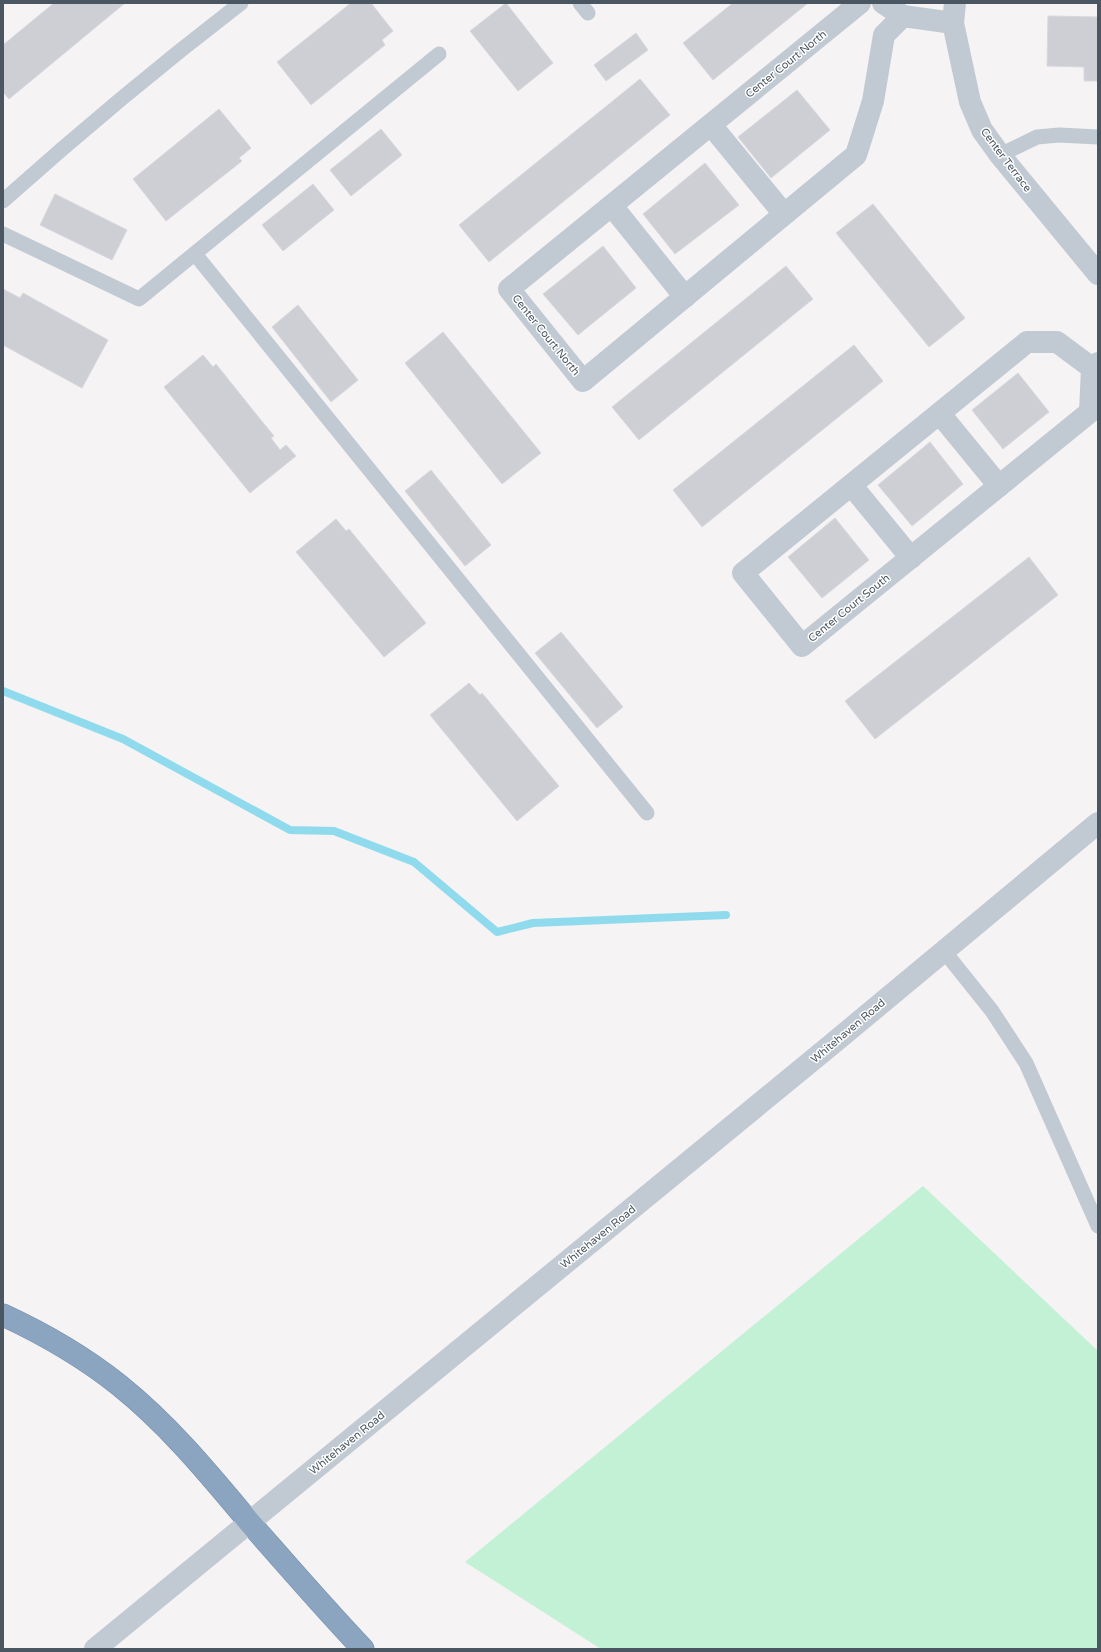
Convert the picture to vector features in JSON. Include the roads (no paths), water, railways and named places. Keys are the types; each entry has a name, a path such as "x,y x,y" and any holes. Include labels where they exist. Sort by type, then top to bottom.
{"highway":[{"path":"3,1315 50,1339 119,1385 165,1427 196,1458 250,1523 363,1649"}],"street":[{"name":"Center Court North","path":"860,3 509,289 583,381 856,156 873,101 884,34 903,16"},
{"path":"883,3 903,16 954,13"},
{"name":"Center Terrace","path":"954,13 970,102 982,130 1000,155 1098,274"},
{"path":"711,125 784,214"},
{"path":"612,206 685,296"},
{"name":"Center Court South","path":"1028,342 1057,342 1095,366 1090,412 802,646 743,573 1028,342"},
{"path":"940,414 999,486"},
{"path":"852,486 910,558"},
{"name":"Whitehaven Road","path":"95,1649 944,952 1098,823"}],"lane":[{"path":"3,201 54,155 199,35 241,3"},
{"path":"3,234 139,299 439,54"},
{"path":"1000,155 1037,137 1059,135 1098,138"},
{"path":"195,254 647,814"},
{"path":"944,952 992,1011 1026,1063 1098,1226"}],"waterway":[{"path":"3,691 123,739 290,830 334,831 414,862 497,932 533,923 726,915"}]}
